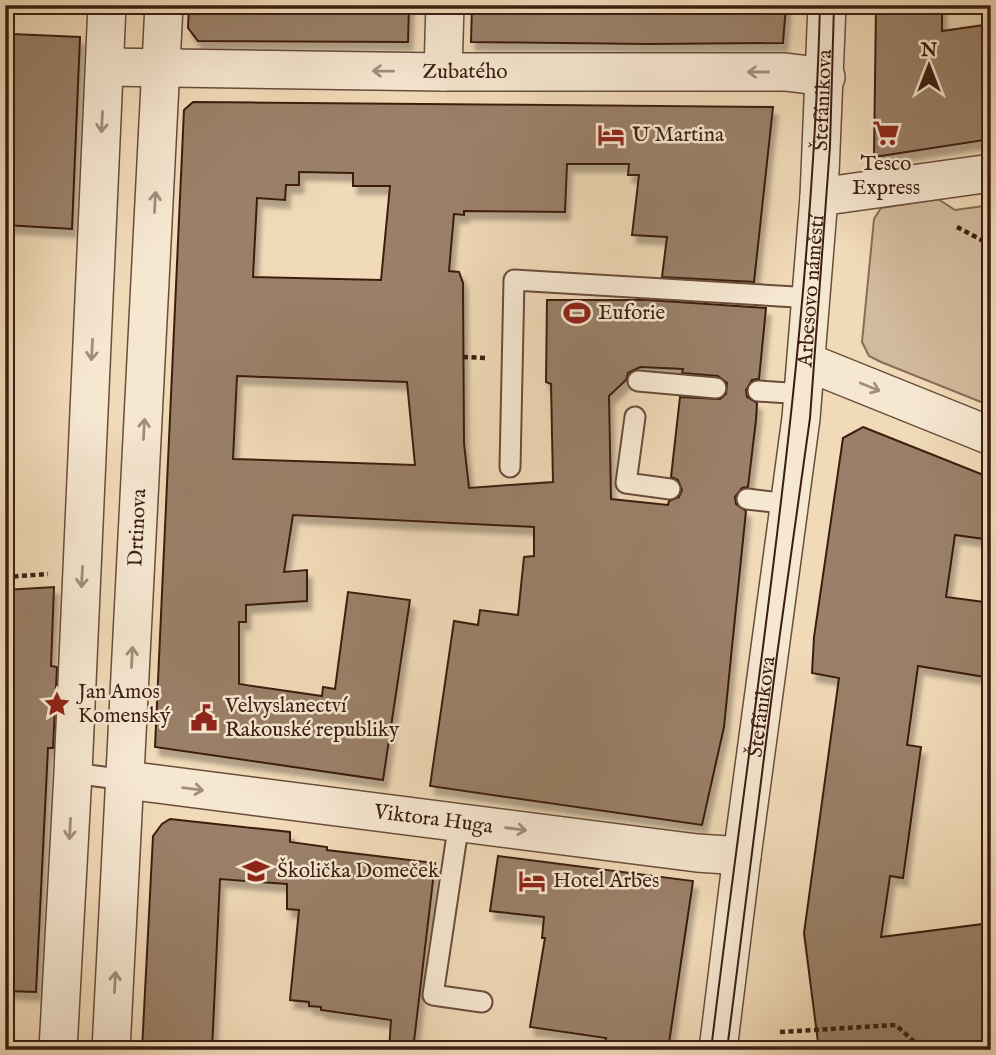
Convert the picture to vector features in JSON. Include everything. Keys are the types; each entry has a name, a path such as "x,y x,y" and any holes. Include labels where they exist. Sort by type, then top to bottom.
{"street":[{"path":"58,1050 107,5"},
{"name":"Drtinova","path":"111,1050 164,5"},
{"path":"443,72 445,5"},
{"name":"Štefánikova","path":"819,197 827,5"},
{"name":"Zubatého","path":"105,67 443,72 785,72 826,77"},
{"name":"Arbesovo náměstí","path":"991,173 819,197 805,378 991,436"},
{"name":"Štefánikova","path":"718,1050 805,378"},
{"name":"Viktora Huga","path":"126,780 697,853 742,856"}],"lane":[{"path":"510,467 514,280 812,298"},
{"path":"758,391 805,378"},
{"path":"638,381 716,388"},
{"path":"635,416 626,483 670,489"},
{"path":"747,499 789,504"},
{"path":"73,773 126,780"},
{"path":"459,822 433,995 482,1002"}],"path":[{"path":"957,227 991,246"},
{"path":"463,357 473,357"},
{"path":"5,577 51,574"},
{"path":"780,1032 896,1025 923,1050"}],"shaded area":[{"path":"938,199 955,210 991,205 991,406 881,362 869,356 862,342 874,219 881,208"}],"building":[{"path":"189,5 409,5 408,42 198,41 188,28"},
{"path":"472,5 786,5 783,43 649,44 471,42"},
{"path":"876,5 942,5 942,31 991,24 991,139 874,157"},
{"path":"12,34 80,37 72,229 5,225"},
{"path":"193,102 773,107 754,282 662,277 667,237 632,235 639,175 628,175 629,164 567,164 565,212 464,211 464,215 454,214 449,271 459,272 463,283 464,443 469,488 553,482 551,384 546,382 547,300 648,300 766,308 759,379 752,380 746,390 747,397 757,403 748,487 742,488 735,497 736,504 746,511 724,727 702,825 430,786 454,621 478,625 480,610 518,615 524,557 534,556 534,527 293,515 284,572 307,570 307,601 246,605 246,622 239,622 239,684 322,696 323,687 335,689 348,592 410,600 383,780 155,747 184,110","holes":["299,172 353,173 353,186 390,186 381,280 253,277 257,198 285,200 286,185 299,185","640,367 683,369 682,373 718,376 727,383 726,394 720,399 680,397 671,477 678,480 682,490 679,497 669,501 668,505 611,499 609,396 626,380 628,373","237,376 407,382 415,465 233,459"]},
{"path":"863,427 991,478 991,540 955,535 946,597 991,603 991,678 918,666 907,745 921,747 903,878 890,876 881,937 991,923 991,1050 819,1050 804,933 839,678 812,673 814,637 843,438"},
{"path":"54,587 51,666 57,667 53,748 48,748 36,992 5,991 5,590"},
{"path":"170,819 290,832 290,842 327,847 327,850 435,863 413,1050 389,1050 391,1020 321,1010 321,1007 309,1006 309,1002 290,1000 299,910 287,909 287,884 220,879 212,1050 142,1050 153,836 162,824"},
{"path":"498,856 693,881 668,1050 604,1050 606,1038 530,1027 545,938 542,938 544,917 490,911"}],"tram line":[{"path":"711,1050 793,398 805,267 820,5"},
{"path":"727,1050 810,418 830,146 834,5"}],"place":[{"name":"Tesco Express","path":"886,133"},
{"name":"U Martina","path":"611,135"},
{"name":"Euforie","path":"577,313"},
{"name":"Jan Amos Komenský","path":"57,704"},
{"name":"Velvyslanectví Rakouské republiky","path":"204,718"},
{"name":"Školička Domeček","path":"256,871"},
{"name":"Hotel Arbes","path":"532,881"}]}
